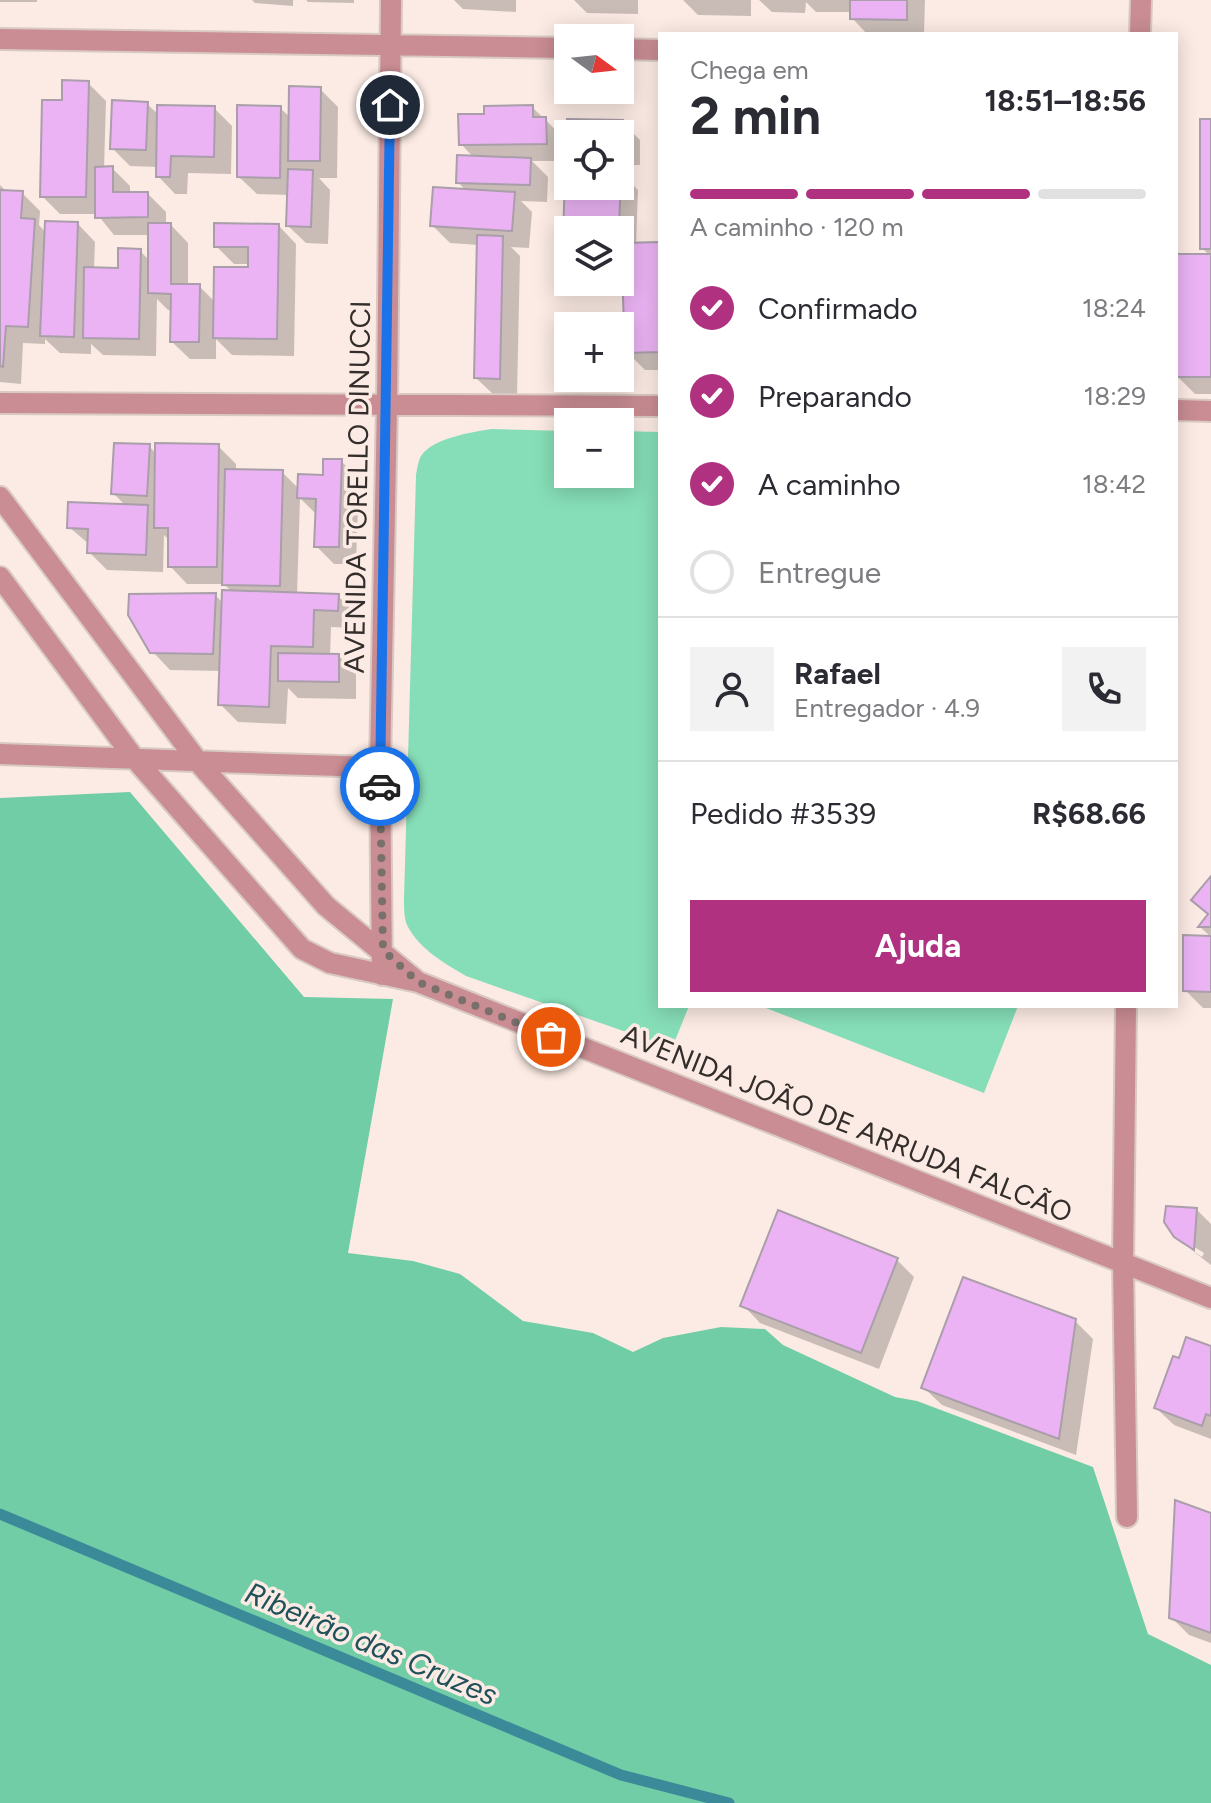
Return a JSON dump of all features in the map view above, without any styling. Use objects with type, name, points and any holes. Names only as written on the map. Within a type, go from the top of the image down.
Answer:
[{"type":"street","name":"AVENIDA TORELLO DINUCCI","points":[[382,975],[380,767],[391,0]]},
{"type":"street","points":[[1140,32],[1141,0]]},
{"type":"street","points":[[0,39],[554,48]]},
{"type":"street","points":[[634,49],[658,50]]},
{"type":"street","points":[[0,403],[658,406]]},
{"type":"street","points":[[1178,410],[1211,411]]},
{"type":"street","points":[[0,497],[199,763],[326,906],[418,982]]},
{"type":"street","points":[[0,577],[134,758],[302,949],[330,963],[418,982]]},
{"type":"street","points":[[0,754],[380,767]]},
{"type":"street","name":"AVENIDA JOÃO DE ARRUDA FALCÃO","points":[[418,982],[1211,1298]]},
{"type":"street","points":[[1126,1008],[1123,1263],[1127,1517]]},
{"type":"green space","points":[[492,429],[554,431],[554,488],[634,488],[634,431],[658,432],[658,1008],[688,1008],[672,1048],[466,976],[425,948],[406,922],[404,899],[416,475],[421,456],[427,450],[454,437]]},
{"type":"green space","points":[[130,792],[304,997],[393,999],[348,1253],[413,1261],[460,1274],[523,1321],[593,1333],[633,1352],[663,1338],[721,1327],[765,1329],[783,1345],[895,1397],[917,1401],[1093,1467],[1148,1634],[1211,1665],[1211,1803],[0,1803],[0,798]]},
{"type":"green space","points":[[766,1008],[1017,1008],[984,1093]]},
{"type":"building","points":[[850,0],[907,0],[907,20],[850,19]]},
{"type":"building","points":[[62,80],[89,81],[86,197],[40,197],[42,100],[62,100]]},
{"type":"building","points":[[289,86],[321,87],[320,161],[288,161]]},
{"type":"building","points":[[112,100],[148,102],[146,150],[110,149]]},
{"type":"building","points":[[157,105],[215,106],[214,157],[171,156],[170,177],[156,177]]},
{"type":"building","points":[[237,105],[281,106],[280,178],[237,177]]},
{"type":"building","points":[[533,105],[533,117],[546,117],[547,144],[459,145],[458,114],[484,114],[484,106]]},
{"type":"building","points":[[1200,119],[1211,119],[1211,249],[1200,249]]},
{"type":"building","points":[[457,155],[531,158],[530,185],[456,183]]},
{"type":"building","points":[[113,166],[113,192],[148,192],[148,217],[95,218],[95,167]]},
{"type":"building","points":[[288,169],[313,170],[311,227],[286,226]]},
{"type":"building","points":[[433,187],[515,192],[512,231],[430,226]]},
{"type":"building","points":[[0,190],[23,191],[21,218],[35,219],[28,327],[6,326],[3,367],[0,366]]},
{"type":"building","points":[[564,200],[620,200],[619,216],[564,216]]},
{"type":"building","points":[[45,221],[78,222],[74,337],[40,336]]},
{"type":"building","points":[[148,223],[171,223],[171,284],[200,284],[199,342],[170,342],[171,294],[148,293]]},
{"type":"building","points":[[214,223],[279,224],[277,339],[213,338],[214,267],[248,267],[248,247],[214,247]]},
{"type":"building","points":[[477,235],[503,236],[500,379],[474,378]]},
{"type":"building","points":[[658,242],[658,352],[634,353],[634,312],[624,312],[623,296],[634,296],[634,243]]},
{"type":"building","points":[[118,248],[141,249],[139,339],[83,338],[84,267],[118,268]]},
{"type":"building","points":[[1178,254],[1211,254],[1211,377],[1178,377]]},
{"type":"building","points":[[114,443],[150,444],[147,496],[111,494]]},
{"type":"building","points":[[155,443],[219,444],[217,567],[168,567],[168,528],[154,528]]},
{"type":"building","points":[[323,459],[342,459],[339,547],[314,547],[316,499],[297,498],[298,474],[323,475]]},
{"type":"building","points":[[225,469],[283,470],[280,586],[222,585]]},
{"type":"building","points":[[68,502],[148,505],[146,555],[87,553],[88,529],[67,528]]},
{"type":"building","points":[[222,590],[339,594],[338,611],[314,610],[313,647],[271,646],[269,707],[218,705]]},
{"type":"building","points":[[216,593],[213,654],[150,653],[128,615],[129,594]]},
{"type":"building","points":[[278,653],[339,654],[339,682],[278,681]]},
{"type":"building","points":[[1211,876],[1211,927],[1198,927],[1208,914],[1191,900]]},
{"type":"building","points":[[1183,935],[1211,936],[1211,992],[1183,991]]},
{"type":"building","points":[[1166,1206],[1197,1208],[1194,1250],[1174,1237],[1164,1222]]},
{"type":"building","points":[[778,1210],[898,1258],[861,1353],[740,1306]]},
{"type":"building","points":[[963,1277],[1076,1319],[1059,1439],[921,1388]]},
{"type":"building","points":[[1186,1337],[1211,1346],[1211,1416],[1206,1414],[1202,1426],[1154,1408],[1173,1356],[1179,1358]]},
{"type":"building","points":[[1175,1500],[1211,1513],[1211,1633],[1169,1618]]},
{"type":"waterway","name":"Ribeirão das Cruzes","points":[[0,1514],[621,1775],[729,1803]]},
{"type":"way so far","points":[[380,786],[383,950],[418,982],[551,1037]]},
{"type":"route","points":[[380,786],[390,105]]}]
